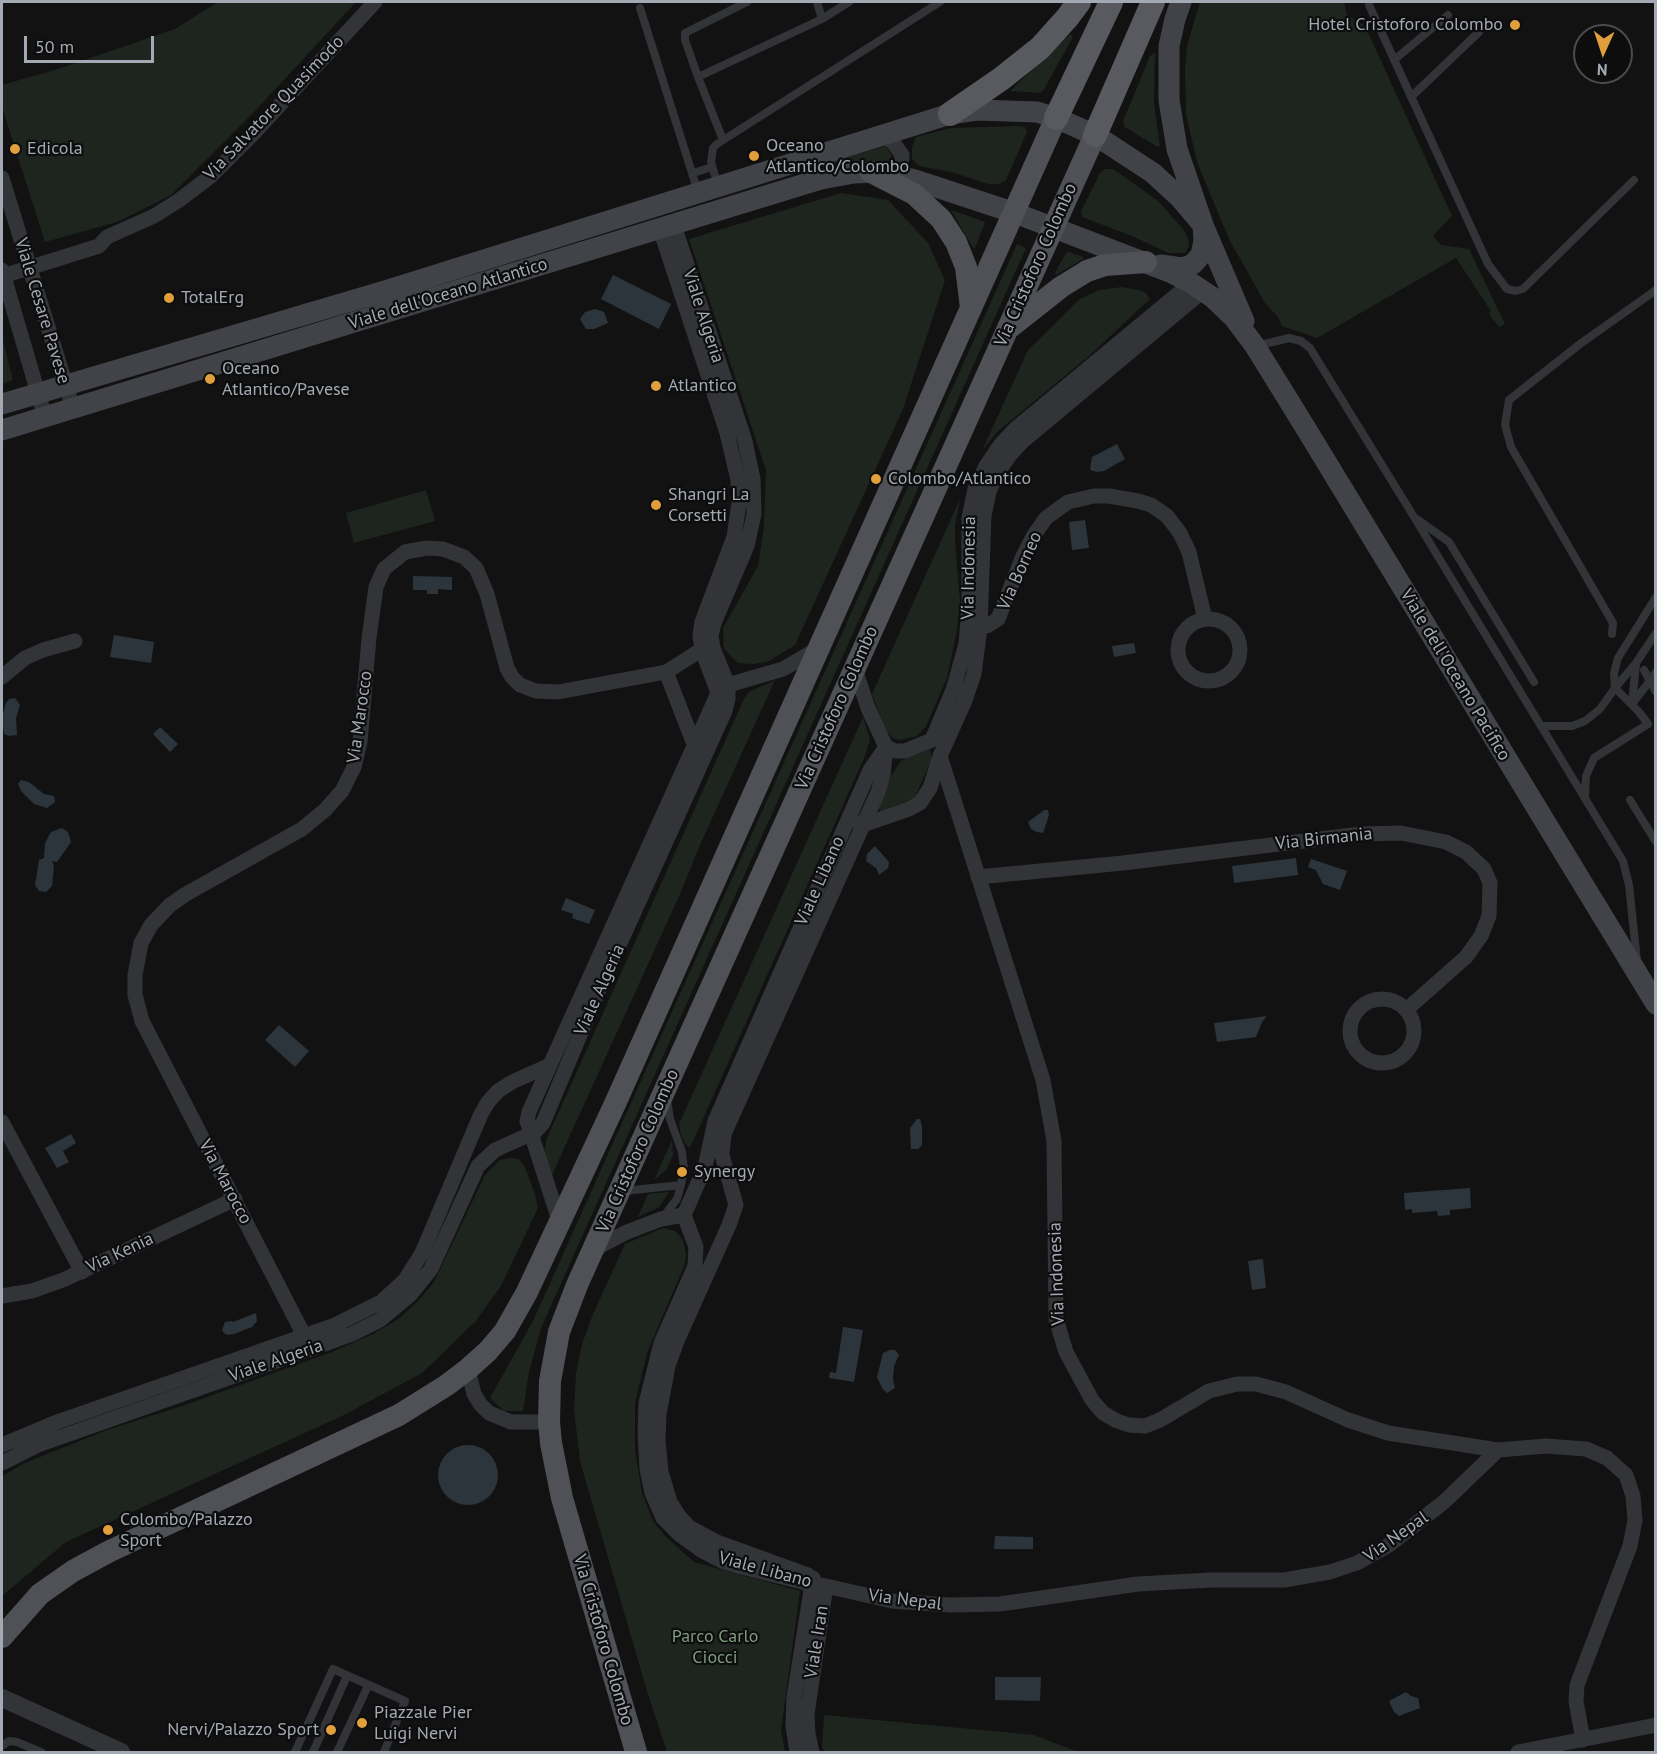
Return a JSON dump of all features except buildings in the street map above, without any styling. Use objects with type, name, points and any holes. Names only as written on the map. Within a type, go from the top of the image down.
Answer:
[{"type":"highway","points":[[950,114],[1001,79],[1040,48],[1079,2]]},
{"type":"highway","points":[[1056,118],[1111,2]]},
{"type":"highway","name":"Via Cristoforo Colombo","points":[[1095,135],[1152,5]]},
{"type":"main road","points":[[1181,2],[1169,46],[1169,107],[1181,163],[1203,225],[1255,346]]},
{"type":"main road","name":"Viale dell'Oceano Atlantico","points":[[2,404],[258,329],[703,184],[878,138],[950,114],[978,110],[1037,112],[1095,135],[1158,177],[1203,225]]},
{"type":"main road","points":[[2,1637],[40,1594],[84,1565],[388,1421],[424,1400],[468,1368],[494,1345],[511,1321],[560,1223],[1056,118]]},
{"type":"main road","name":"Via Cristoforo Colombo","points":[[636,1752],[562,1498],[551,1443],[550,1382],[559,1332],[572,1297],[1095,135]]},
{"type":"main road","name":"Viale dell'Oceano Atlantico","points":[[2,430],[811,182],[845,174],[872,172],[897,176],[1015,213],[1146,262]]},
{"type":"main road","points":[[872,172],[900,185],[921,199],[947,227],[966,267],[971,310]]},
{"type":"main road","points":[[1007,329],[1061,287],[1087,271],[1106,265],[1146,262],[1182,268],[1193,264],[1198,260],[1203,249],[1203,225]]},
{"type":"main road","points":[[1146,262],[1197,287],[1228,311],[1255,346]]},
{"type":"main road","name":"Viale dell'Oceano Pacifico","points":[[1255,346],[1656,1004]]},
{"type":"street","name":"Via Salvatore Quasimodo","points":[[2,273],[29,268],[99,246],[106,237],[154,216],[194,190],[267,121],[375,2]]},
{"type":"street","points":[[878,138],[890,140],[899,150],[902,160],[897,176]]},
{"type":"street","name":"Viale Cesare Pavese","points":[[2,181],[73,408]]},
{"type":"street","name":"Viale Algeria","points":[[2,1463],[27,1449],[308,1343],[381,1302],[429,1256],[483,1160],[503,1146],[531,1135],[543,1123],[580,1018],[700,748],[723,689],[707,646],[700,640],[701,626],[730,551],[736,529],[739,488],[726,406],[667,227]]},
{"type":"street","name":"Viale Cesare Pavese","points":[[2,273],[45,417]]},
{"type":"street","name":"Via Indonesia","points":[[940,756],[964,703],[974,674],[969,518],[972,498],[980,477],[994,452],[1008,436],[1110,361],[1197,287]]},
{"type":"street","name":"Via Borneo","points":[[974,628],[992,625],[998,619],[1027,548],[1046,518],[1068,502],[1102,495],[1151,505],[1167,516],[1180,533],[1189,552],[1205,620]]},
{"type":"street","name":"Via Marocco","points":[[308,1343],[142,1022],[135,988],[141,943],[151,925],[170,905],[192,890],[302,829],[331,805],[346,785],[354,767],[360,742],[378,581],[384,569],[398,556],[419,548],[443,549],[460,554],[476,568],[484,584],[509,674],[515,681],[530,689],[558,692],[666,672]]},
{"type":"street","points":[[1205,620],[1216,620],[1233,630],[1240,649],[1234,668],[1217,680],[1207,681],[1188,673],[1178,656],[1181,636],[1187,628],[1196,622],[1205,620]]},
{"type":"street","name":"Via Indonesia","points":[[974,628],[966,644],[945,711],[932,740],[940,756],[1034,1049],[1048,1102],[1054,1150],[1054,1287],[1058,1331],[1077,1376],[1097,1407],[1117,1421],[1129,1425],[1145,1426],[1160,1420],[1209,1391],[1225,1386],[1250,1384],[1286,1392],[1348,1420],[1388,1433],[1498,1450]]},
{"type":"street","points":[[2,677],[26,658],[75,641]]},
{"type":"street","points":[[700,748],[666,672],[707,646]]},
{"type":"street","points":[[723,689],[774,673],[819,648]]},
{"type":"street","points":[[855,669],[868,708],[886,747],[895,751],[905,751],[932,740]]},
{"type":"street","name":"Viale Libano","points":[[652,1413],[673,1350],[736,1205],[723,1162],[722,1140],[746,1066],[799,948],[848,818],[870,771],[886,747]]},
{"type":"street","name":"Viale Libano","points":[[799,948],[863,825],[881,784],[886,747]]},
{"type":"street","name":"Viale Libano","points":[[848,818],[863,825],[909,810],[920,803],[930,788],[940,756]]},
{"type":"street","name":"Via Birmania","points":[[978,878],[1380,833],[1413,834],[1446,842],[1466,852],[1484,869],[1490,883],[1489,916],[1481,936],[1466,957],[1406,1010]]},
{"type":"street","points":[[1376,999],[1387,1000],[1397,1003],[1406,1010],[1414,1029],[1413,1039],[1401,1056],[1392,1061],[1372,1062],[1355,1050],[1349,1030],[1352,1019],[1366,1003],[1376,999]]},
{"type":"street","name":"Viale Algeria","points":[[429,1256],[481,1114],[493,1096],[512,1082],[550,1065],[580,1018]]},
{"type":"street","points":[[550,1065],[527,1121],[560,1223]]},
{"type":"street","name":"Viale Libano","points":[[746,1066],[718,1112],[703,1173],[684,1215],[696,1247],[696,1260],[693,1273],[666,1329],[655,1361],[652,1413],[646,1456],[655,1503],[669,1525],[701,1550],[722,1561],[817,1583]]},
{"type":"street","points":[[2,1122],[82,1272]]},
{"type":"street","points":[[466,1153],[483,1160]]},
{"type":"street","name":"Via Kenia","points":[[2,1296],[32,1291],[82,1272],[235,1199]]},
{"type":"street","points":[[594,1249],[627,1232],[661,1219],[684,1215]]},
{"type":"street","points":[[696,1247],[720,1244]]},
{"type":"street","name":"Viale Algeria","points":[[2,1445],[57,1422],[308,1343]]},
{"type":"street","points":[[468,1368],[474,1394],[489,1413],[511,1422],[549,1422]]},
{"type":"street","points":[[1498,1450],[1546,1446],[1586,1449],[1607,1458],[1622,1471],[1629,1482],[1635,1511],[1633,1538],[1577,1685],[1576,1701],[1583,1740]]},
{"type":"street","name":"Via Nepal","points":[[817,1583],[858,1594],[903,1602],[980,1605],[1012,1603],[1138,1584],[1211,1580],[1269,1581],[1310,1577],[1351,1566],[1385,1548],[1444,1501],[1498,1450]]},
{"type":"street","name":"Viale Iran","points":[[797,1752],[793,1733],[801,1698],[817,1583]]},
{"type":"street","points":[[2,1698],[121,1752]]},
{"type":"street","name":"Viale Iran","points":[[801,1698],[812,1752]]},
{"type":"street","points":[[1518,1752],[1656,1725]]},
{"type":"lane","points":[[723,140],[698,77],[685,40],[685,33],[747,2]]},
{"type":"lane","points":[[817,2],[822,19]]},
{"type":"lane","points":[[698,77],[822,19],[849,2]]},
{"type":"lane","points":[[703,184],[712,167],[712,148],[940,2]]},
{"type":"lane","points":[[1369,5],[1488,264],[1507,289],[1516,291],[1523,289],[1634,180]]},
{"type":"lane","points":[[640,8],[703,184]]},
{"type":"lane","points":[[1394,60],[1448,15]]},
{"type":"lane","points":[[1411,97],[1479,32]]},
{"type":"lane","points":[[703,184],[712,167]]},
{"type":"lane","points":[[1611,634],[1613,623],[1511,447],[1505,425],[1509,400],[1580,344],[1656,290]]},
{"type":"lane","points":[[1255,346],[1289,338],[1301,340],[1310,348],[1586,798],[1625,867],[1639,977]]},
{"type":"lane","points":[[1414,517],[1449,542],[1534,682]]},
{"type":"lane","points":[[1586,798],[1586,776],[1594,758],[1647,724],[1632,704],[1615,688],[1614,673],[1621,651],[1656,597]]},
{"type":"lane","points":[[1541,726],[1572,726],[1585,721],[1600,709],[1656,633]]},
{"type":"lane","points":[[1632,704],[1636,663]]},
{"type":"lane","points":[[1644,669],[1656,692]]},
{"type":"lane","points":[[1632,704],[1656,672]]},
{"type":"lane","points":[[1630,800],[1656,842]]},
{"type":"lane","points":[[661,1219],[672,1206],[681,1185],[684,1169],[682,1152],[670,1119],[666,1090]]},
{"type":"lane","points":[[620,1191],[681,1185]]},
{"type":"lane","points":[[296,1752],[333,1670],[405,1701],[384,1752]]},
{"type":"lane","points":[[313,1752],[347,1676]]},
{"type":"lane","points":[[337,1752],[368,1686]]},
{"type":"lane","points":[[5,1744],[17,1742],[41,1752]]},
{"type":"green space","points":[[218,2],[356,2],[254,112],[171,195],[117,222],[45,242],[2,107],[2,85],[58,69],[175,29]]},
{"type":"green space","points":[[1200,2],[1344,2],[1347,15],[1365,26],[1452,216],[1433,236],[1441,245],[1469,249],[1505,324],[1499,327],[1491,317],[1489,313],[1491,311],[1456,258],[1317,338],[1282,326],[1278,317],[1265,303],[1229,239],[1197,162],[1186,114],[1185,69],[1187,46]]},
{"type":"green space","points":[[1070,34],[1073,37],[1040,93],[1010,91]]},
{"type":"green space","points":[[1155,53],[1154,103],[1160,147],[1125,127],[1123,121],[1150,56]]},
{"type":"green space","points":[[1025,127],[1027,132],[1006,180],[999,184],[988,184],[955,173],[919,166],[912,159],[912,147],[916,137],[951,128]]},
{"type":"green space","points":[[886,146],[892,156],[892,162],[855,163],[825,168],[818,165]]},
{"type":"green space","points":[[1105,169],[1112,169],[1119,173],[1158,201],[1188,238],[1189,246],[1185,253],[1168,253],[1082,217],[1081,211],[1100,173]]},
{"type":"green space","points":[[841,193],[888,200],[928,243],[945,280],[903,409],[795,645],[769,661],[754,664],[738,663],[724,649],[723,628],[758,566],[764,527],[766,470],[689,239]]},
{"type":"green space","points":[[951,210],[985,222],[975,248],[973,248]]},
{"type":"green space","points":[[1017,244],[1026,248],[541,1328],[529,1372],[523,1411],[504,1411],[490,1398],[533,1321]]},
{"type":"green space","points":[[1069,252],[1083,259],[1056,275],[1066,253]]},
{"type":"green space","points":[[1122,287],[1142,291],[1150,299],[1090,355],[997,432],[982,451],[1028,350],[1080,299],[1099,290]]},
{"type":"green space","points":[[2,337],[13,380],[2,384]]},
{"type":"green space","points":[[426,490],[435,521],[354,543],[346,513]]},
{"type":"green space","points":[[960,499],[955,541],[960,601],[957,630],[947,678],[926,726],[917,736],[899,740],[893,738],[885,729],[872,694]]},
{"type":"green space","points":[[775,680],[551,1177],[544,1152],[547,1138],[743,701],[749,692]]},
{"type":"green space","points":[[863,717],[870,739],[865,756],[690,1148],[685,1144],[679,1124]]},
{"type":"green space","points":[[928,750],[931,751],[932,759],[914,799],[881,811],[878,809],[890,778],[901,761]]},
{"type":"green space","points":[[672,1140],[673,1155],[666,1170],[654,1180]]},
{"type":"green space","points":[[518,1159],[524,1165],[538,1208],[501,1286],[475,1322],[422,1373],[344,1415],[66,1542],[2,1596],[2,1476],[25,1463],[107,1430],[185,1405],[332,1352],[373,1334],[400,1318],[434,1282],[485,1175],[500,1160]]},
{"type":"green space","points":[[669,1192],[659,1207],[638,1217],[648,1194]]},
{"type":"green space","name":"Parco Carlo Ciocci","points":[[663,1228],[675,1231],[683,1240],[686,1256],[684,1266],[647,1353],[635,1403],[635,1451],[642,1493],[653,1521],[665,1536],[694,1562],[800,1591],[781,1730],[785,1752],[667,1752],[580,1461],[574,1409],[576,1374],[582,1344],[625,1244]]},
{"type":"green space","points":[[824,1715],[1034,1735],[1078,1752],[826,1752],[822,1748]]},
{"type":"shaded area","points":[[613,275],[671,304],[659,329],[601,299]]},
{"type":"shaded area","points":[[595,309],[604,312],[608,323],[594,329],[586,329],[580,319],[585,312]]},
{"type":"shaded area","points":[[1117,444],[1125,459],[1104,471],[1090,470],[1092,457]]},
{"type":"shaded area","points":[[1085,520],[1089,548],[1072,550],[1069,522]]},
{"type":"shaded area","points":[[413,576],[452,577],[452,590],[438,589],[438,594],[427,594],[427,590],[413,590]]},
{"type":"shaded area","points":[[114,635],[154,642],[151,663],[110,657]]},
{"type":"shaded area","points":[[1134,643],[1136,653],[1114,657],[1112,646]]},
{"type":"shaded area","points":[[15,698],[20,705],[16,718],[17,735],[9,736],[4,734],[2,717],[6,703],[9,699]]},
{"type":"shaded area","points":[[160,727],[178,744],[170,752],[153,734]]},
{"type":"shaded area","points":[[21,780],[29,782],[44,794],[54,796],[55,802],[47,808],[34,804],[21,791],[18,784]]},
{"type":"shaded area","points":[[1044,810],[1048,810],[1049,815],[1043,833],[1037,832],[1031,829],[1028,822]]},
{"type":"shaded area","points":[[62,828],[68,832],[71,842],[57,862],[52,861],[54,866],[52,886],[46,892],[39,891],[35,885],[39,860],[44,858],[45,843],[51,832]]},
{"type":"shaded area","points":[[875,846],[889,862],[888,868],[879,875],[876,868],[866,861],[867,854]]},
{"type":"shaded area","points":[[1296,858],[1298,875],[1234,883],[1232,866]]},
{"type":"shaded area","points":[[1311,859],[1347,871],[1340,890],[1323,884],[1316,870],[1308,867]]},
{"type":"shaded area","points":[[566,898],[595,910],[589,924],[572,918],[573,914],[561,910]]},
{"type":"shaded area","points":[[1267,1016],[1256,1037],[1217,1042],[1214,1023]]},
{"type":"shaded area","points":[[279,1025],[309,1051],[295,1067],[265,1040]]},
{"type":"shaded area","points":[[917,1119],[920,1119],[922,1126],[922,1145],[918,1149],[911,1149],[910,1128]]},
{"type":"shaded area","points":[[71,1134],[76,1143],[63,1151],[69,1162],[57,1168],[45,1148]]},
{"type":"shaded area","points":[[1470,1188],[1471,1208],[1450,1210],[1450,1215],[1438,1216],[1437,1211],[1412,1213],[1412,1209],[1405,1210],[1404,1193]]},
{"type":"shaded area","points":[[1263,1259],[1266,1288],[1252,1290],[1248,1261]]},
{"type":"shaded area","points":[[256,1313],[257,1321],[252,1327],[227,1335],[222,1330],[225,1322],[233,1322]]},
{"type":"shaded area","points":[[843,1327],[863,1330],[854,1382],[829,1378],[830,1372],[836,1373]]},
{"type":"shaded area","points":[[895,1350],[899,1355],[894,1366],[895,1388],[887,1393],[877,1377],[883,1353]]},
{"type":"shaded area","points":[[462,1445],[474,1445],[485,1450],[493,1458],[498,1475],[496,1487],[485,1500],[474,1505],[462,1505],[451,1500],[443,1492],[438,1481],[438,1469],[443,1458],[451,1450]]},
{"type":"shaded area","points":[[995,1536],[1033,1537],[1033,1549],[994,1549]]},
{"type":"shaded area","points":[[995,1677],[1041,1677],[1040,1701],[995,1700]]},
{"type":"shaded area","points":[[1406,1692],[1418,1698],[1420,1708],[1399,1716],[1394,1712],[1389,1701]]},
{"type":"place","name":"Hotel Cristoforo Colombo","points":[[1515,25]]},
{"type":"place","name":"Edicola","points":[[15,149]]},
{"type":"place","name":"Oceano Atlantico/Colombo","points":[[754,156]]},
{"type":"place","name":"TotalErg","points":[[169,298]]},
{"type":"place","name":"Oceano Atlantico/Pavese","points":[[210,379]]},
{"type":"place","name":"Atlantico","points":[[656,386]]},
{"type":"place","name":"Colombo/Atlantico","points":[[876,479]]},
{"type":"place","name":"Shangri La Corsetti","points":[[656,505]]},
{"type":"place","name":"Synergy","points":[[682,1172]]},
{"type":"place","name":"Colombo/Palazzo Sport","points":[[108,1530]]},
{"type":"place","name":"Piazzale Pier Luigi Nervi","points":[[362,1723]]},
{"type":"place","name":"Nervi/Palazzo Sport","points":[[331,1730]]}]
